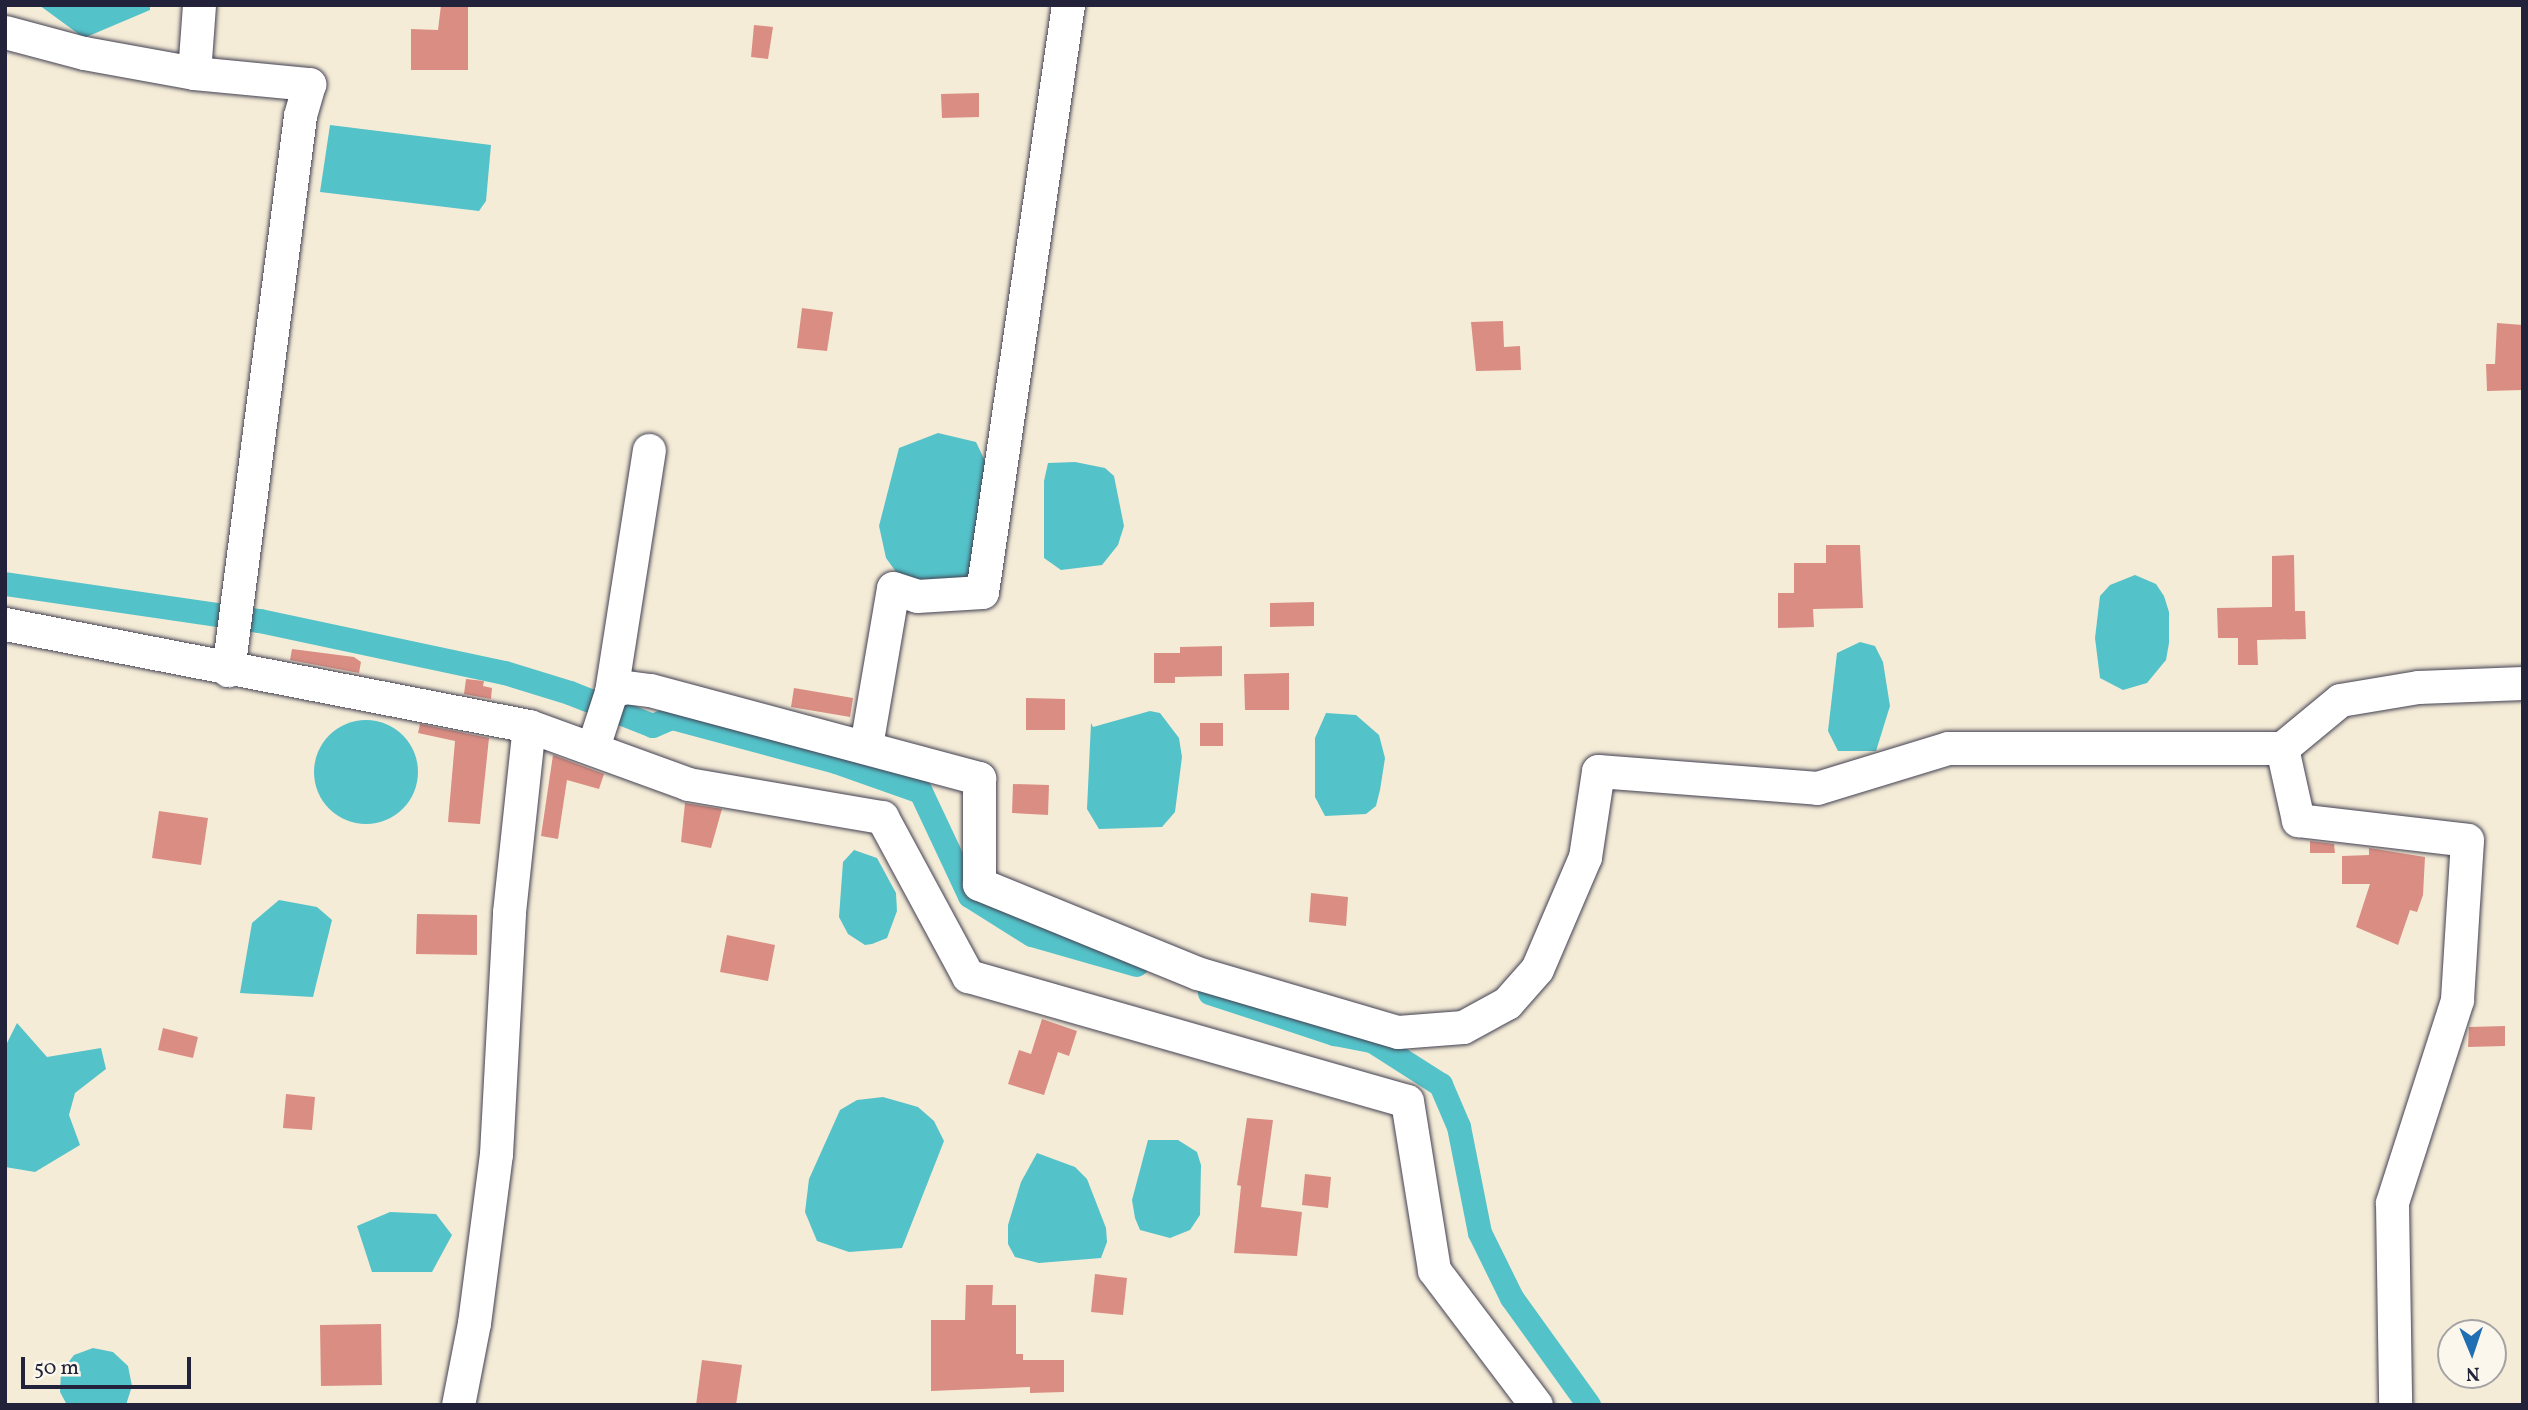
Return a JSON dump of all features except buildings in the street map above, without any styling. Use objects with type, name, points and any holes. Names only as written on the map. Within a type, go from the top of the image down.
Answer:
[{"type":"street","points":[[194,72],[200,5]]},
{"type":"street","points":[[866,746],[893,588],[916,596],[982,592],[1068,5]]},
{"type":"street","points":[[5,32],[84,53],[194,72],[309,84],[298,130],[228,670]]},
{"type":"street","points":[[595,744],[611,691],[649,450]]},
{"type":"street","points":[[5,624],[228,670],[529,726],[595,744],[688,784],[882,817],[968,976],[1407,1101],[1434,1270],[1536,1405]]},
{"type":"street","points":[[611,691],[625,687],[650,690],[979,778],[979,884],[1197,973],[1398,1032],[1463,1027],[1507,1003],[1537,969],[1585,857],[1598,771],[1817,788],[1948,748],[2282,748],[2340,700],[2417,687],[2523,683]]},
{"type":"street","points":[[457,1405],[474,1323],[496,1154],[509,912],[529,726]]},
{"type":"street","points":[[2282,748],[2298,820],[2467,840],[2457,1000],[2392,1203],[2395,1405]]},
{"type":"water","points":[[39,5],[150,5],[150,10],[84,38]]},
{"type":"water","points":[[330,125],[491,145],[486,201],[479,211],[320,192]]},
{"type":"water","points":[[938,433],[976,442],[987,465],[971,575],[940,587],[899,576],[886,558],[879,526],[899,448]]},
{"type":"water","points":[[1075,462],[1105,468],[1114,476],[1124,526],[1118,545],[1102,565],[1061,570],[1044,558],[1044,481],[1048,463]]},
{"type":"water","points":[[2135,575],[2156,584],[2164,596],[2169,612],[2169,643],[2166,660],[2147,683],[2123,690],[2100,678],[2095,638],[2100,596],[2110,585]]},
{"type":"water","points":[[1860,642],[1875,646],[1883,662],[1890,706],[1876,751],[1838,751],[1828,731],[1837,653]]},
{"type":"water","points":[[1150,711],[1160,713],[1179,738],[1182,757],[1175,812],[1162,827],[1099,829],[1087,809],[1091,723],[1093,727]]},
{"type":"water","points":[[1326,713],[1356,715],[1379,735],[1385,758],[1380,790],[1376,806],[1366,814],[1325,816],[1315,797],[1315,738]]},
{"type":"water","points":[[366,720],[386,724],[403,735],[414,752],[418,772],[414,792],[403,809],[386,820],[366,824],[346,820],[329,809],[318,792],[314,772],[318,752],[329,735],[346,724]]},
{"type":"water","points":[[854,850],[877,858],[896,893],[897,911],[887,938],[872,944],[865,945],[848,934],[839,917],[843,862]]},
{"type":"water","points":[[279,900],[317,907],[332,920],[313,997],[240,993],[252,923]]},
{"type":"water","points":[[17,1023],[47,1057],[101,1048],[106,1069],[75,1093],[69,1115],[80,1145],[35,1172],[5,1167],[5,1047]]},
{"type":"water","points":[[883,1097],[918,1107],[934,1121],[944,1141],[902,1248],[849,1252],[817,1241],[805,1212],[809,1179],[840,1110],[857,1100]]},
{"type":"water","points":[[1148,1140],[1178,1140],[1197,1152],[1201,1165],[1200,1215],[1190,1230],[1170,1238],[1140,1230],[1135,1218],[1132,1200]]},
{"type":"water","points":[[1037,1153],[1075,1167],[1087,1179],[1106,1228],[1107,1242],[1101,1258],[1039,1263],[1015,1257],[1008,1244],[1008,1225],[1021,1182]]},
{"type":"water","points":[[390,1212],[436,1214],[452,1235],[432,1272],[372,1272],[357,1226]]},
{"type":"water","points":[[93,1348],[113,1352],[128,1366],[132,1386],[126,1405],[67,1405],[60,1392],[61,1372],[74,1355]]},
{"type":"waterway","points":[[5,584],[260,621],[505,673],[570,693],[653,726],[672,718],[836,762],[921,792],[970,896],[1032,935],[1137,965]]},
{"type":"waterway","points":[[1210,993],[1335,1034],[1372,1041],[1441,1085],[1459,1127],[1480,1233],[1512,1298],[1589,1405]]}]
